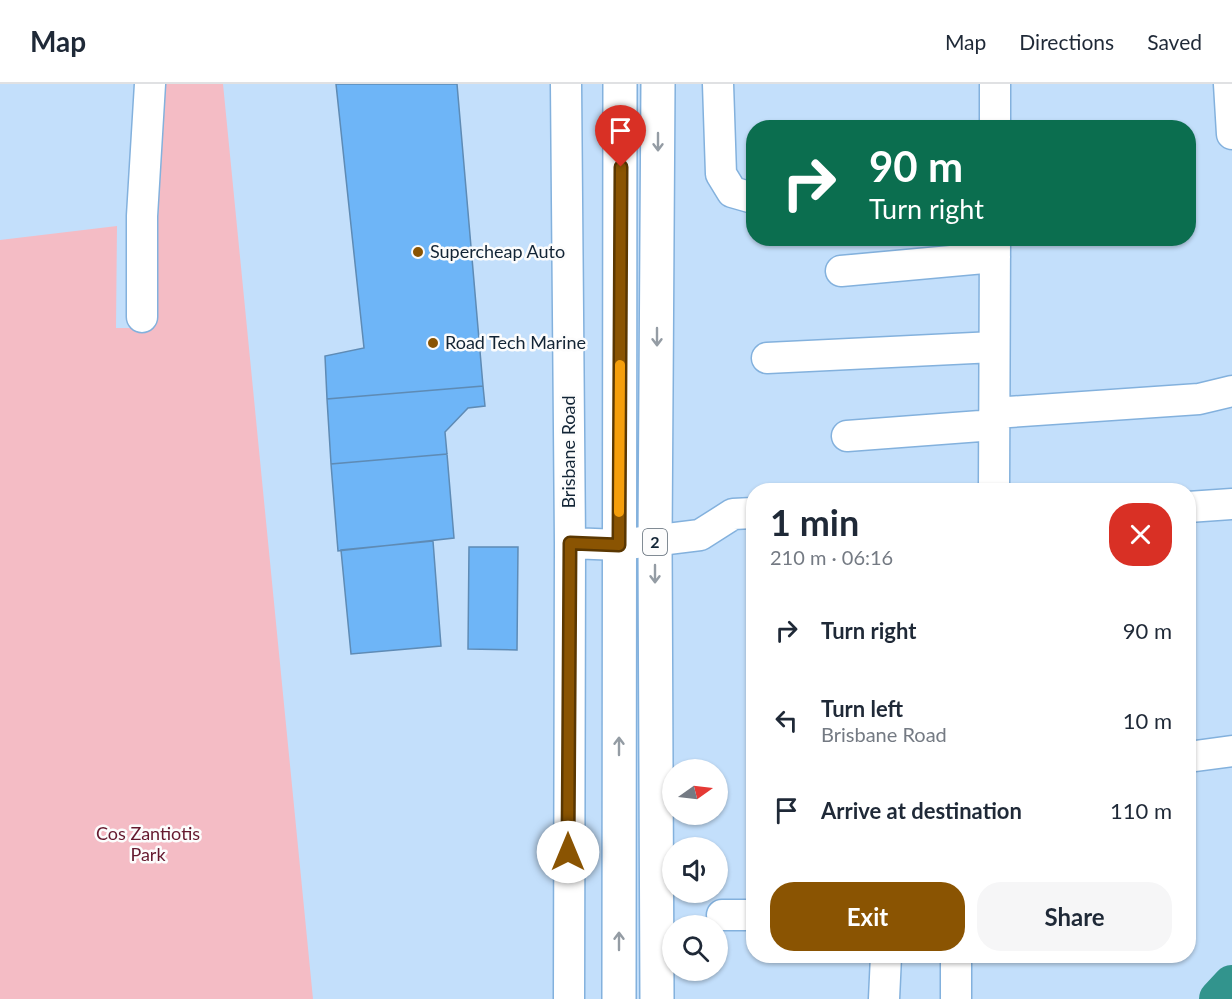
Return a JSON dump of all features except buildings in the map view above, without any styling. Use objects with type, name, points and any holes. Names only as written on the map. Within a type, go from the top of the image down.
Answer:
[{"type":"highway","name":"2","points":[[619,999],[620,84]]},
{"type":"highway","name":"2","points":[[657,999],[658,84]]},
{"type":"lane","points":[[142,317],[142,216],[150,84]]},
{"type":"lane","name":"Brisbane Road","points":[[566,84],[570,543],[569,999]]},
{"type":"lane","points":[[718,84],[721,174],[732,192],[746,196]]},
{"type":"lane","points":[[995,84],[995,120]]},
{"type":"lane","points":[[1229,84],[1232,134]]},
{"type":"lane","points":[[841,271],[995,248],[994,483]]},
{"type":"lane","points":[[767,358],[994,346]]},
{"type":"lane","points":[[847,436],[1199,399],[1232,391]]},
{"type":"lane","points":[[1196,506],[1232,504]]},
{"type":"lane","points":[[570,543],[619,545],[700,535],[733,514],[746,513]]},
{"type":"lane","points":[[1196,756],[1232,751]]},
{"type":"lane","points":[[728,915],[746,915]]},
{"type":"lane","points":[[884,999],[886,963]]},
{"type":"lane","points":[[956,963],[956,999]]},
{"type":"green space","name":"Cos Zantiotis Park","points":[[163,84],[223,84],[313,999],[0,999],[0,240],[117,226],[116,328],[154,328]]},
{"type":"waterway","points":[[1219,999],[1232,985]]},
{"type":"slow traffic","points":[[619,512],[620,365]]},
{"type":"place","name":"Supercheap Auto","points":[[418,252]]},
{"type":"place","name":"Road Tech Marine","points":[[433,343]]},
{"type":"route","points":[[568,852],[570,543],[619,545],[621,167]]}]
